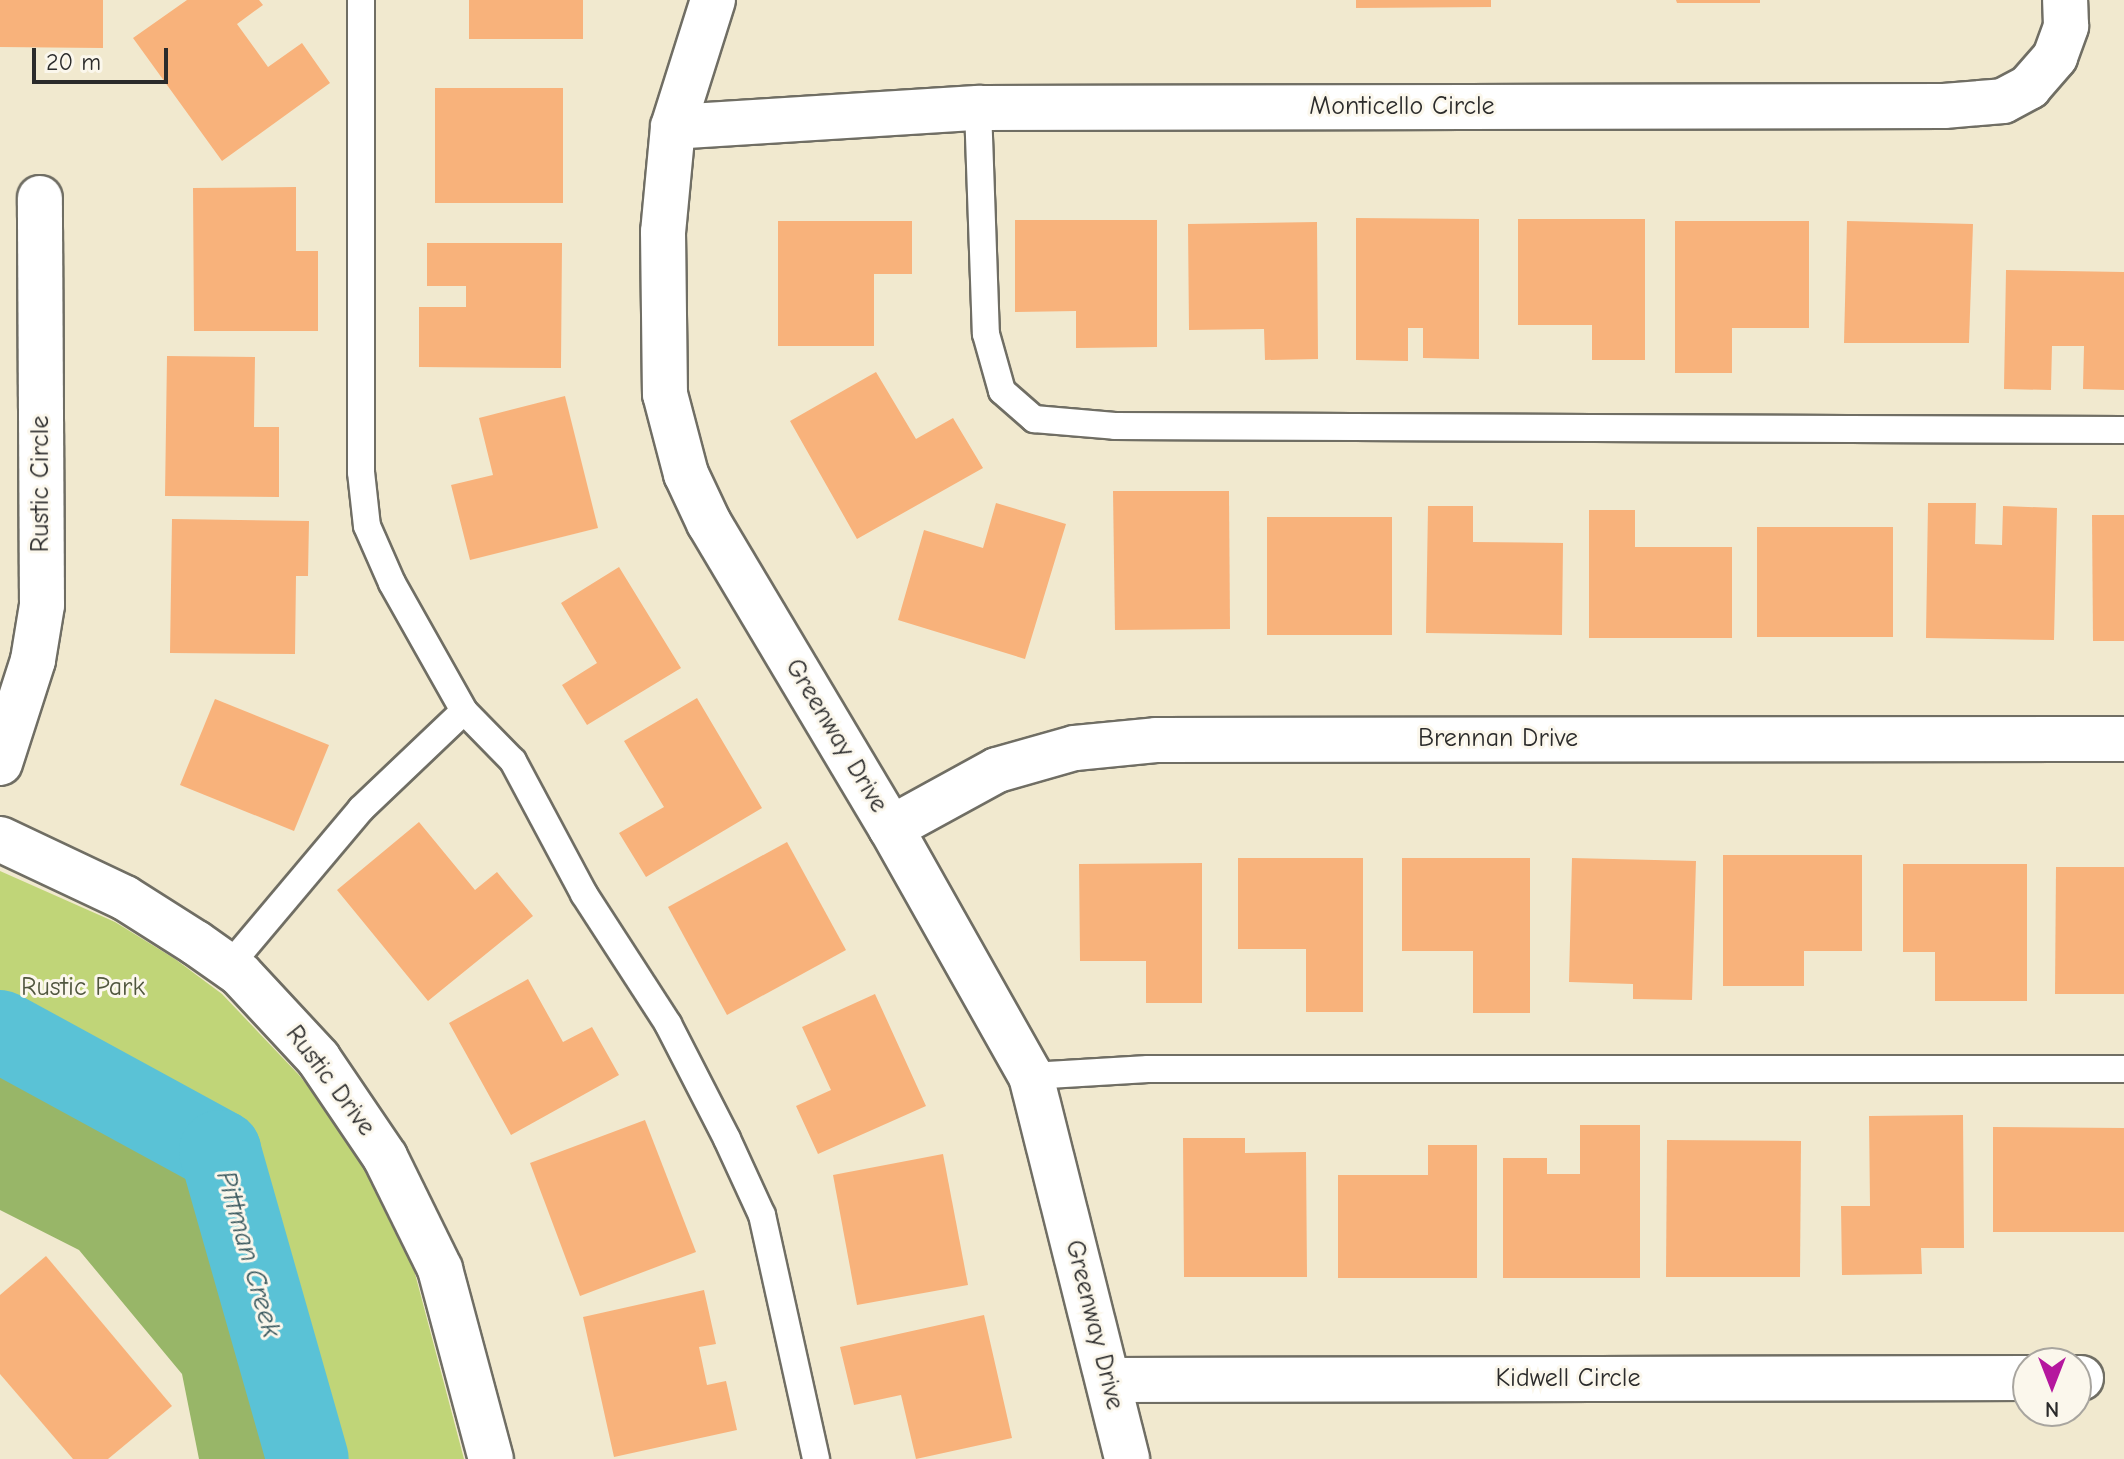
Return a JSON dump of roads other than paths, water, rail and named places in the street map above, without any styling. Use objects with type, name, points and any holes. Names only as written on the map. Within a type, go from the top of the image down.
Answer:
[{"type":"street","name":"Greenway Drive","points":[[713,0],[673,127],[663,232],[665,394],[686,474],[709,523],[891,828],[1031,1076],[1127,1459]]},
{"type":"street","name":"Monticello Circle","points":[[673,127],[978,108],[1928,106],[2003,101],[2029,87],[2055,57],[2066,26],[2065,0]]},
{"type":"street","name":"Rustic Circle","points":[[0,763],[33,660],[42,605],[40,198]]},
{"type":"street","name":"Brennan Drive","points":[[891,828],[997,770],[1075,748],[1156,740],[2124,739]]},
{"type":"street","name":"Rustic Drive","points":[[0,839],[125,898],[229,966],[318,1058],[353,1105],[413,1207],[440,1269],[491,1459]]},
{"type":"street","name":"Kidwell Circle","points":[[1108,1380],[2012,1378]]},
{"type":"lane","points":[[361,0],[360,380],[367,526],[392,583],[464,711],[513,761],[584,894],[668,1024],[727,1139],[762,1215],[816,1459]]},
{"type":"lane","points":[[978,108],[986,334],[1002,391],[1034,419],[1115,426],[2124,430]]},
{"type":"lane","points":[[229,966],[361,809],[464,711]]},
{"type":"lane","points":[[1031,1076],[1148,1069],[2124,1069]]},
{"type":"waterway","name":"Pittman Creek","points":[[0,1031],[220,1151],[308,1459]]},
{"type":"park label","name":"Rustic Park","points":[[83,988]]}]
